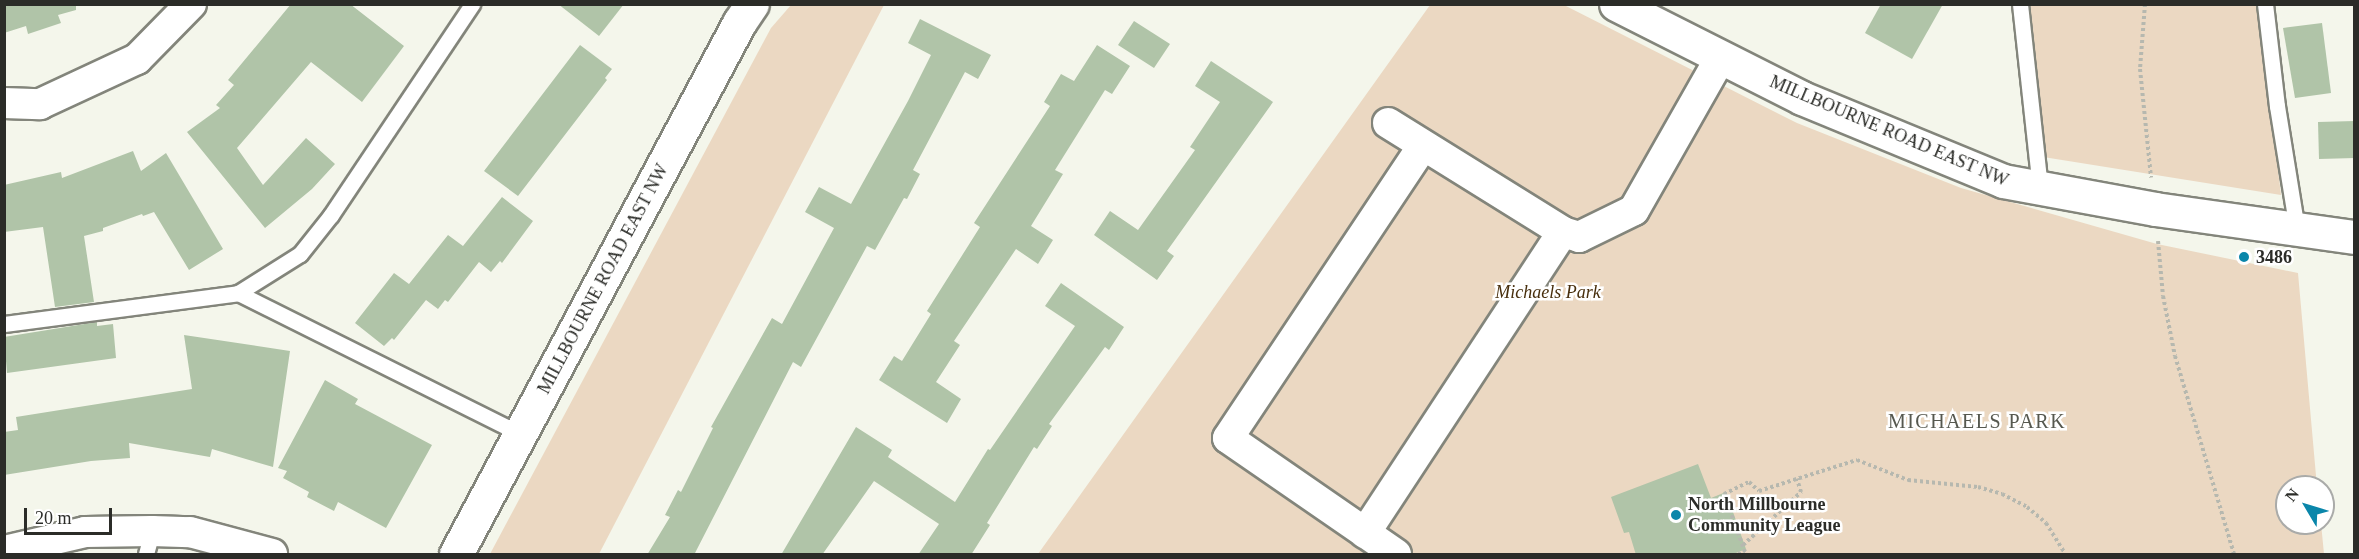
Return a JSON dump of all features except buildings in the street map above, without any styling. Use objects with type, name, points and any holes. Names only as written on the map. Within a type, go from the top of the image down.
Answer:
[{"type":"street","points":[[4,103],[40,104],[137,59],[191,4]]},
{"type":"street","name":"MILLBOURNE ROAD EAST NW","points":[[456,555],[739,22],[752,4]]},
{"type":"street","name":"MILLBOURNE ROAD EAST NW","points":[[1616,4],[1802,98],[2003,181],[2155,209],[2297,231],[2355,237]]},
{"type":"street","points":[[1388,123],[1563,232],[1579,237],[1635,210],[1721,57]]},
{"type":"street","points":[[1396,555],[1228,438],[1424,146]]},
{"type":"street","points":[[1365,533],[1563,232]]},
{"type":"street","points":[[4,551],[85,532],[149,543],[190,532],[272,555]]},
{"type":"lane","points":[[4,324],[238,293],[300,254],[331,215],[472,4]]},
{"type":"lane","points":[[2020,4],[2040,189]]},
{"type":"lane","points":[[2265,4],[2277,106],[2297,231]]},
{"type":"lane","points":[[238,293],[521,434]]},
{"type":"path","points":[[2145,4],[2140,69],[2163,296],[2175,356],[2234,555]]},
{"type":"path","points":[[1738,555],[1747,553],[1724,494],[1749,482],[1759,491],[1857,459],[1908,480],[1978,487],[2002,494],[2027,507],[2046,523],[2065,555]]},
{"type":"path","points":[[1743,545],[1801,492],[1797,479]]},
{"type":"green space","points":[[791,5],[884,5],[599,554],[490,554],[771,28]]},
{"type":"green space","name":"Michaels Park","points":[[1430,5],[1564,5],[1797,123],[1961,188],[2157,244],[2298,273],[2316,475],[2275,475],[2275,535],[2322,535],[2324,554],[1038,554]]},
{"type":"green space","points":[[2020,5],[2258,5],[2281,195],[2037,156]]},
{"type":"place","name":"3486","points":[[2244,257]]},
{"type":"place","name":"North Millbourne Community League","points":[[1676,515]]},
{"type":"district","name":"MICHAELS PARK","points":[[1977,421]]}]
